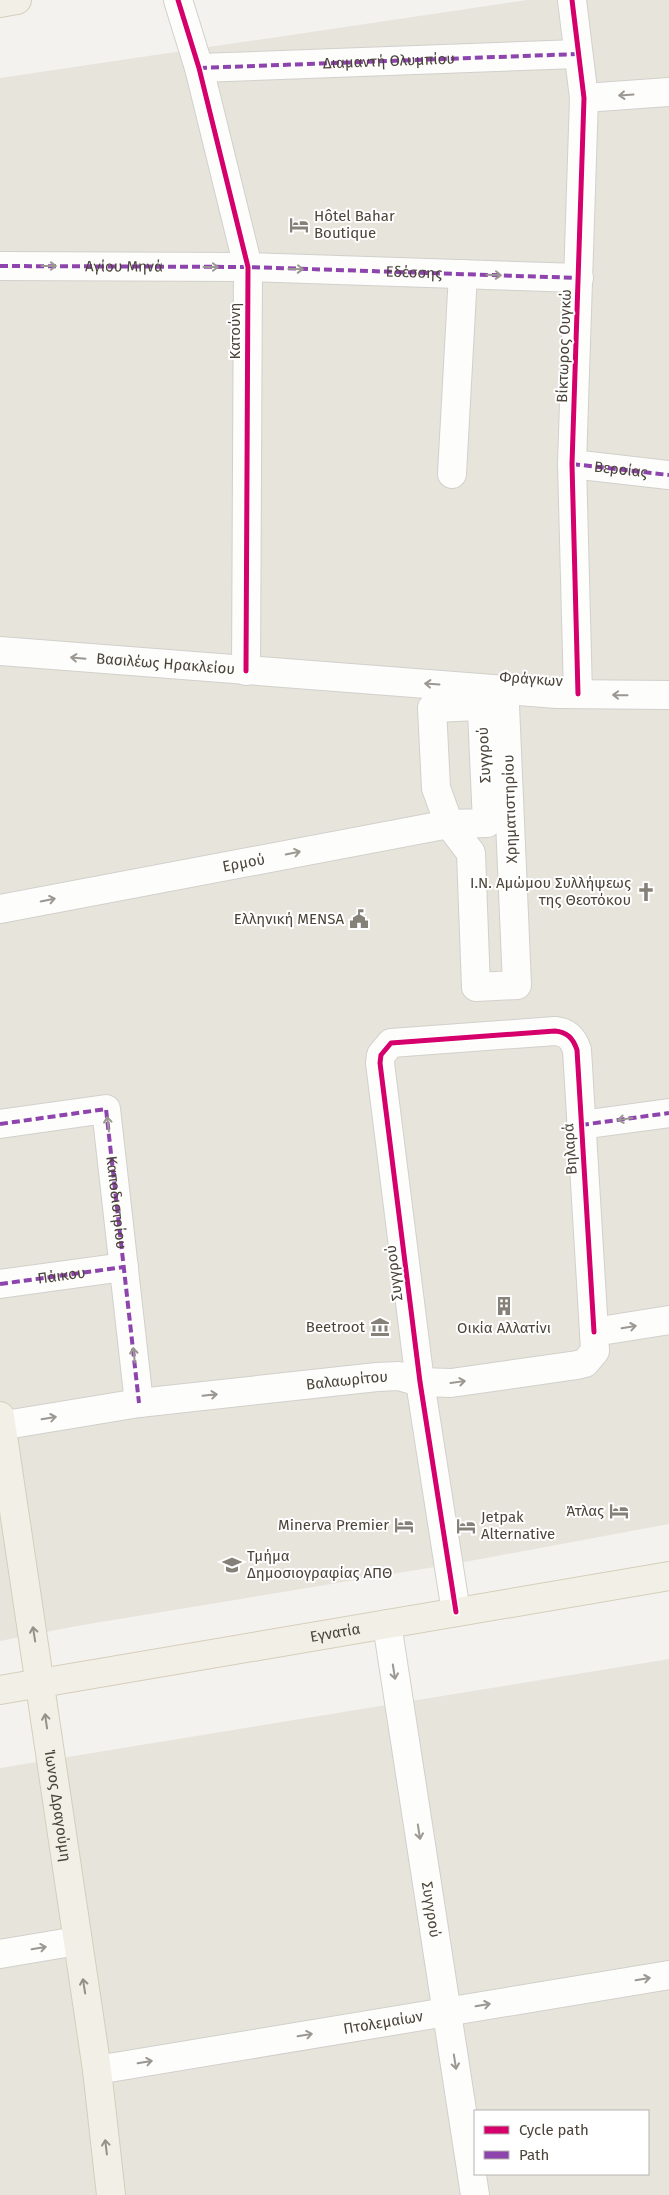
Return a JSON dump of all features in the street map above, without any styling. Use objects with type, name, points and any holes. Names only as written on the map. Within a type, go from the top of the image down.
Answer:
[{"type":"main road","points":[[0,2],[17,0]]},
{"type":"main road","name":"Ίωνος Δραγούμη","points":[[0,1423],[41,1682],[97,2070],[111,2195]]},
{"type":"main road","name":"Εγνατία","points":[[0,1690],[669,1576]]},
{"type":"street","name":"Κατούνη","points":[[178,0],[199,68],[248,267],[246,672]]},
{"type":"street","name":"Βίκτωρος Ουγκώ","points":[[572,0],[584,98],[572,464],[578,694]]},
{"type":"street","name":"Διαμαντή Ολυμπίου","points":[[199,68],[578,54]]},
{"type":"street","points":[[584,98],[669,92]]},
{"type":"street","name":"Αγίου Μηνά","points":[[0,266],[248,267]]},
{"type":"street","name":"Εδέσσης","points":[[248,267],[579,278]]},
{"type":"street","points":[[452,474],[463,274]]},
{"type":"street","name":"Βεροίας","points":[[572,464],[669,475]]},
{"type":"street","name":"Βασιλέως Ηρακλείου","points":[[0,651],[246,672],[481,697]]},
{"type":"street","name":"Φράγκων","points":[[481,697],[578,694],[669,695]]},
{"type":"street","name":"Συγγρού","points":[[481,697],[487,823]]},
{"type":"street","name":"Χρηματιστηρίου","points":[[481,697],[506,705],[517,986],[476,987],[471,853],[448,824],[436,788],[432,708],[481,697]]},
{"type":"street","name":"Ερμού","points":[[0,909],[448,824],[487,823]]},
{"type":"street","name":"Βηλαρά","points":[[501,1034],[554,1031],[569,1035],[577,1050],[594,1332]]},
{"type":"street","name":"Συγγρού","points":[[456,1612],[420,1382],[381,1055],[391,1043],[399,1040],[501,1034]]},
{"type":"street","name":"Καποδιστρίου","points":[[0,1124],[106,1109],[139,1403]]},
{"type":"street","points":[[581,1124],[669,1113]]},
{"type":"street","name":"Πάικου","points":[[0,1284],[124,1267]]},
{"type":"street","points":[[594,1332],[669,1320]]},
{"type":"street","name":"Βαλαωρίτου","points":[[0,1423],[139,1403],[377,1377],[399,1376],[420,1382],[451,1383],[578,1365],[585,1363],[595,1351],[594,1332]]},
{"type":"street","name":"Συγγρού","points":[[387,1624],[475,2195]]},
{"type":"street","points":[[0,1954],[77,1941]]},
{"type":"street","name":"Πτολεμαίων","points":[[97,2070],[669,1975]]},
{"type":"shaded area","points":[[527,0],[669,0],[669,1524],[459,1563],[77,1626],[0,1641],[0,78]]},
{"type":"shaded area","points":[[669,1659],[669,2195],[0,2195],[0,1768]]},
{"type":"marked path","points":[[199,68],[578,54]]},
{"type":"marked path","points":[[0,266],[248,267],[579,278]]},
{"type":"marked path","points":[[572,464],[669,475]]},
{"type":"marked path","points":[[0,1124],[106,1109],[139,1403]]},
{"type":"marked path","points":[[581,1125],[669,1113]]},
{"type":"marked path","points":[[0,1284],[124,1267]]},
{"type":"cycle path","points":[[178,0],[199,68],[248,267],[246,671]]},
{"type":"cycle path","points":[[572,0],[584,98],[572,464],[578,694]]},
{"type":"cycle path","points":[[456,1612],[420,1382],[380,1063],[381,1055],[391,1043],[555,1031],[566,1034],[574,1042],[577,1050],[594,1332]]},
{"type":"place","name":"Hôtel Bahar Boutique","points":[[299,225]]},
{"type":"place","name":"I.N. Αμώμου Συλλήψεως της Θεοτόκου","points":[[646,892]]},
{"type":"place","name":"Ελληνική MENSA","points":[[359,919]]},
{"type":"place","name":"Οικία Αλλατίνι","points":[[504,1306]]},
{"type":"place","name":"Beetroot","points":[[380,1327]]},
{"type":"place","name":"Άτλας","points":[[619,1511]]},
{"type":"place","name":"Minerva Premier","points":[[404,1525]]},
{"type":"place","name":"Jetpak Alternative","points":[[466,1526]]},
{"type":"place","name":"Τμήμα Δημοσιογραφίας ΑΠΘ","points":[[232,1565]]}]
